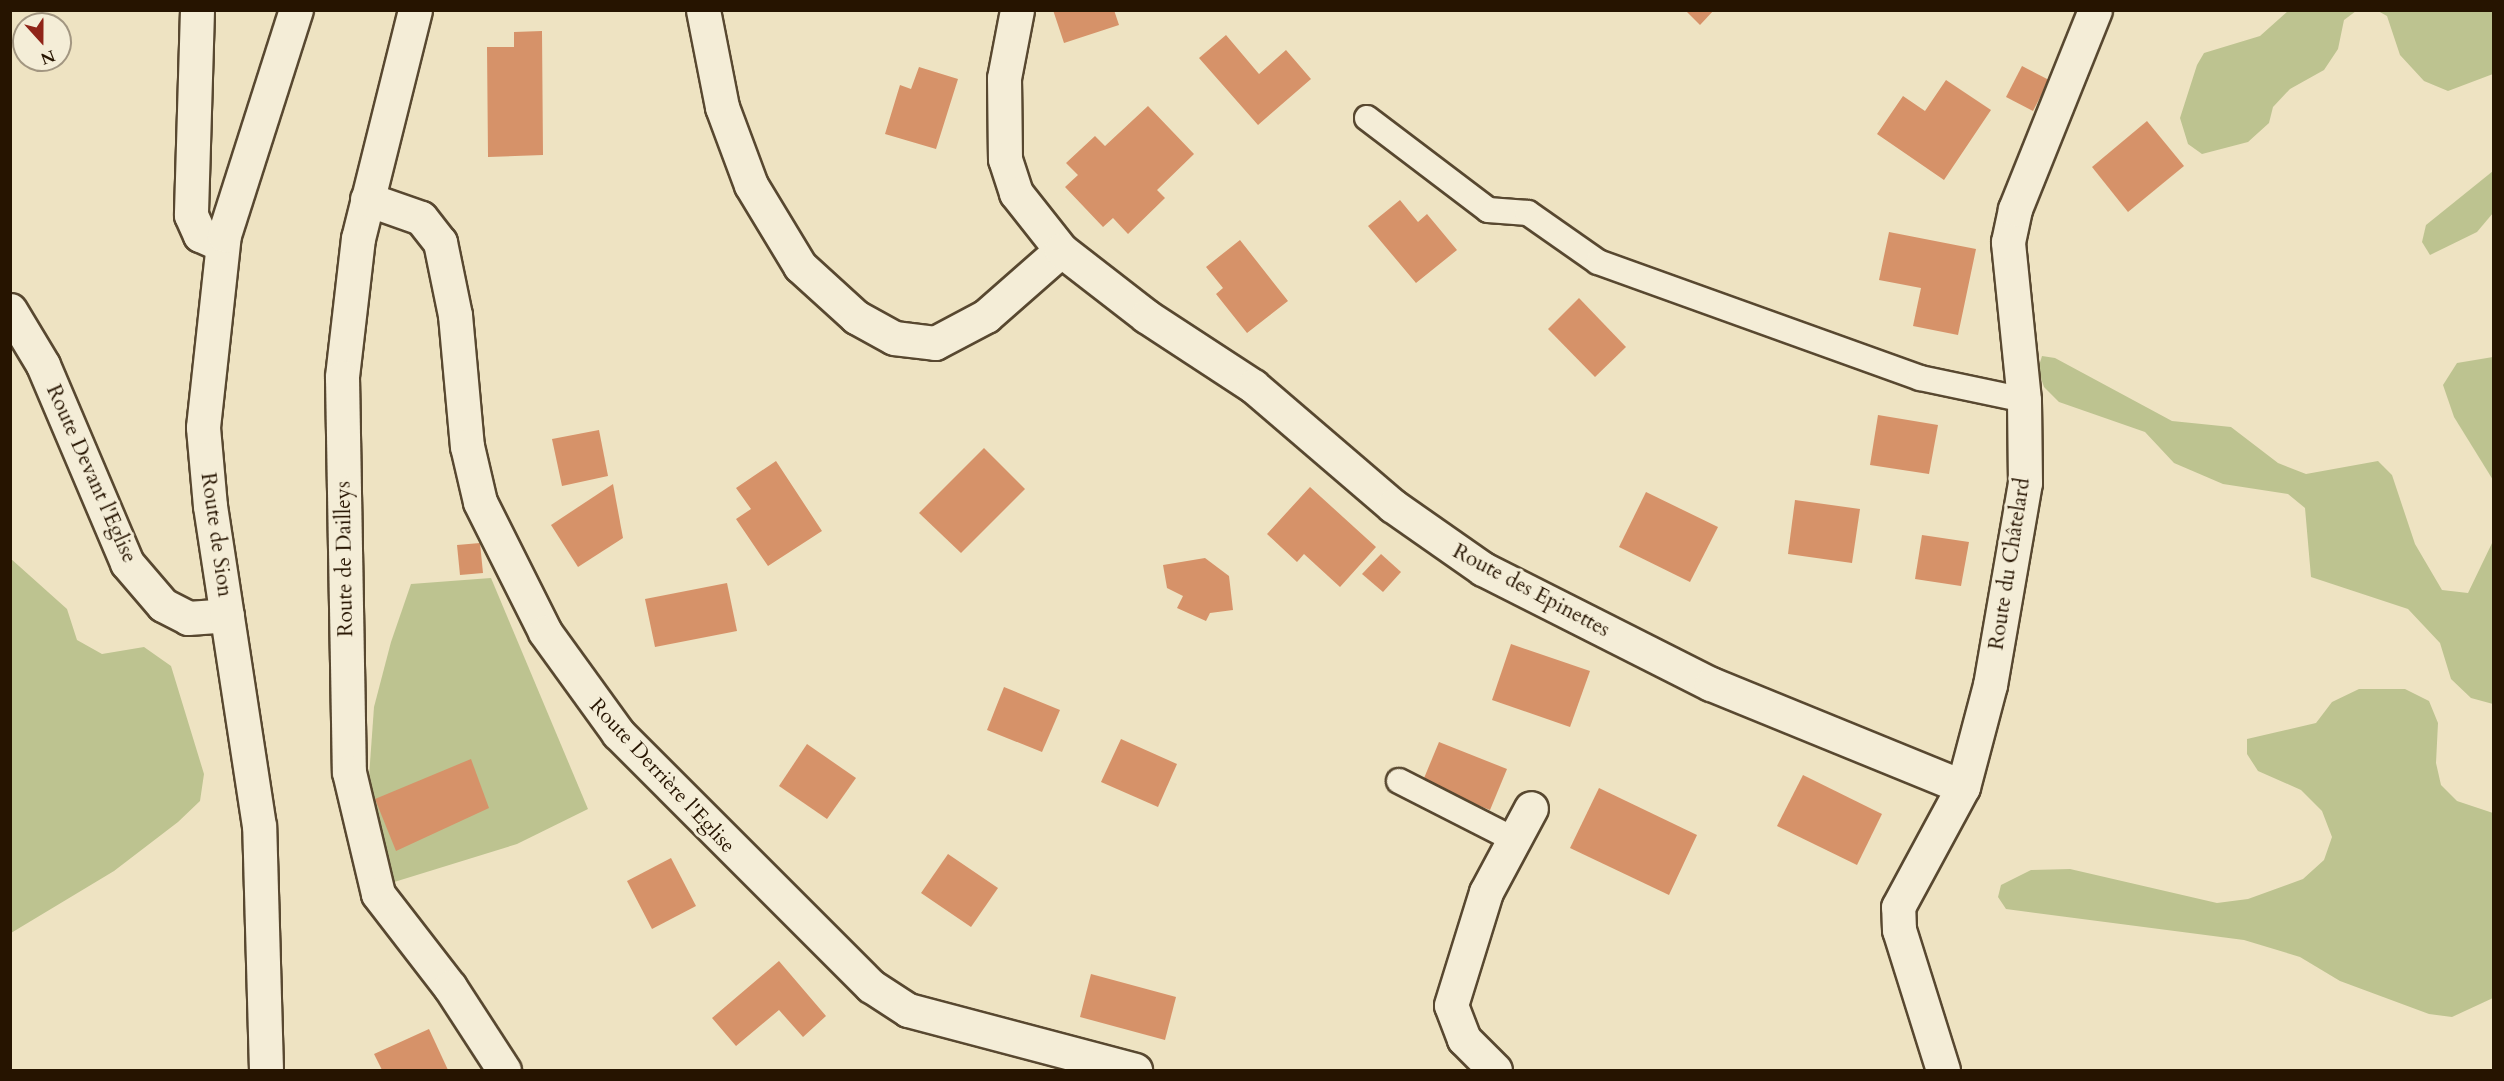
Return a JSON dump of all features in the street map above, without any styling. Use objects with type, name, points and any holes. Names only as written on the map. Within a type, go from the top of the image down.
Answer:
[{"type":"street","points":[[196,10],[191,215],[200,235],[222,245]]},
{"type":"street","name":"Route de Sion","points":[[266,1071],[259,826],[227,615],[203,427],[222,245],[296,10]]},
{"type":"street","name":"Route de Dailleys","points":[[415,10],[368,200],[342,378],[351,793],[365,861],[383,903],[450,987],[504,1071]]},
{"type":"street","points":[[703,10],[722,108],[751,185],[800,266],[856,317],[894,338],[935,342],[986,316],[1061,250]]},
{"type":"street","name":"Route des Epinettes","points":[[1017,10],[1003,89],[1005,159],[1021,200],[1061,250],[1146,316],[1253,386],[1393,506],[1483,569],[1711,684],[1963,787]]},
{"type":"street","name":"Route du Châtelard","points":[[1943,1071],[1899,930],[1898,908],[1963,787],[2010,586],[2025,483],[2024,400],[2010,231],[2095,10]]},
{"type":"street","name":"Route Derrière l'Eglise","points":[[368,200],[421,218],[440,242],[455,315],[467,446],[480,502],[545,632],[618,733],[871,986],[908,1010],[1135,1071]]},
{"type":"street","name":"Route Devant l'Eglise","points":[[10,310],[43,365],[127,563],[163,605],[188,618],[227,615]]},
{"type":"street","points":[[1495,1071],[1460,1033],[1451,1005],[1486,892],[1531,808]]},
{"type":"lane","points":[[1367,118],[1488,210],[1528,213],[1598,262],[1920,378],[2024,400]]},
{"type":"lane","points":[[1399,782],[1513,838]]},
{"type":"green space","points":[[2288,11],[2356,11],[2344,20],[2338,49],[2324,70],[2290,89],[2273,107],[2269,123],[2248,142],[2202,154],[2188,144],[2180,118],[2197,65],[2204,53],[2260,36]]},
{"type":"green space","points":[[2378,11],[2493,11],[2493,74],[2448,91],[2424,81],[2400,55],[2387,16]]},
{"type":"green space","points":[[2493,171],[2493,213],[2477,232],[2430,255],[2422,242],[2426,225]]},
{"type":"green space","points":[[2042,356],[2055,358],[2172,421],[2231,427],[2278,463],[2306,474],[2378,461],[2392,475],[2415,544],[2442,590],[2468,593],[2493,541],[2493,704],[2471,698],[2451,679],[2440,643],[2408,609],[2311,577],[2305,508],[2288,494],[2223,484],[2174,463],[2145,432],[2059,402],[2044,387],[2038,369]]},
{"type":"green space","points":[[2494,357],[2493,480],[2454,417],[2443,385],[2457,363]]},
{"type":"green space","points":[[10,558],[67,609],[77,640],[102,654],[144,647],[171,666],[204,774],[200,801],[178,822],[114,871],[11,933]]},
{"type":"green space","points":[[491,578],[588,809],[517,844],[391,883],[368,791],[374,707],[391,642],[411,584]]},
{"type":"green space","points":[[2359,689],[2405,689],[2429,701],[2438,723],[2436,763],[2441,785],[2457,801],[2493,813],[2493,998],[2452,1017],[2429,1014],[2340,981],[2300,957],[2244,940],[2006,909],[1998,897],[2001,885],[2031,870],[2070,869],[2217,903],[2248,899],[2303,879],[2324,860],[2332,837],[2322,811],[2301,790],[2258,771],[2247,754],[2247,739],[2316,723],[2332,702]]},
{"type":"building","points":[[1053,10],[1114,10],[1119,25],[1064,43]]},
{"type":"building","points":[[1685,10],[1714,10],[1700,25]]},
{"type":"building","points":[[542,31],[543,155],[488,157],[487,47],[514,47],[514,32]]},
{"type":"building","points":[[1226,35],[1259,74],[1286,50],[1311,79],[1258,125],[1199,58]]},
{"type":"building","points":[[2022,66],[2049,80],[2033,111],[2006,97]]},
{"type":"building","points":[[919,67],[958,79],[936,149],[885,134],[900,85],[911,89]]},
{"type":"building","points":[[1946,80],[1991,110],[1944,180],[1877,134],[1903,96],[1925,111]]},
{"type":"building","points":[[1148,106],[1194,154],[1157,190],[1165,198],[1128,234],[1113,218],[1103,227],[1065,187],[1078,175],[1066,163],[1095,136],[1105,146]]},
{"type":"building","points":[[2147,121],[2184,166],[2128,212],[2092,167]]},
{"type":"building","points":[[1400,200],[1418,222],[1427,214],[1457,250],[1416,283],[1368,226]]},
{"type":"building","points":[[1889,232],[1976,249],[1958,335],[1913,326],[1921,288],[1879,280]]},
{"type":"building","points":[[1240,240],[1288,301],[1247,333],[1216,294],[1223,288],[1206,267]]},
{"type":"building","points":[[1579,298],[1626,347],[1595,377],[1548,329]]},
{"type":"building","points":[[1878,415],[1938,425],[1929,474],[1870,465]]},
{"type":"building","points":[[599,430],[608,476],[562,486],[552,439]]},
{"type":"building","points":[[984,448],[1025,489],[961,553],[919,513]]},
{"type":"building","points":[[776,461],[822,531],[768,566],[736,519],[751,509],[736,488]]},
{"type":"building","points":[[613,484],[623,538],[578,567],[551,525]]},
{"type":"building","points":[[1310,487],[1376,547],[1340,587],[1304,554],[1297,562],[1267,534]]},
{"type":"building","points":[[1646,492],[1718,527],[1690,582],[1619,547]]},
{"type":"building","points":[[1795,500],[1860,509],[1852,563],[1788,554]]},
{"type":"building","points":[[1922,535],[1969,542],[1961,586],[1915,579]]},
{"type":"building","points":[[480,543],[483,573],[460,575],[457,545]]},
{"type":"building","points":[[1381,554],[1401,572],[1383,592],[1362,574]]},
{"type":"building","points":[[1205,558],[1229,576],[1233,610],[1210,613],[1206,621],[1177,608],[1183,596],[1167,588],[1163,565]]},
{"type":"building","points":[[727,583],[737,631],[655,647],[645,599]]},
{"type":"building","points":[[1511,644],[1590,671],[1570,727],[1492,700]]},
{"type":"building","points":[[1004,687],[1060,710],[1042,752],[987,730]]},
{"type":"building","points":[[1121,739],[1177,764],[1158,807],[1101,782]]},
{"type":"building","points":[[1439,742],[1507,769],[1490,810],[1422,783]]},
{"type":"building","points":[[807,744],[856,778],[827,819],[779,786]]},
{"type":"building","points":[[471,759],[489,808],[396,851],[375,799]]},
{"type":"building","points":[[1803,775],[1882,814],[1857,865],[1777,826]]},
{"type":"building","points":[[1599,788],[1697,835],[1669,895],[1570,848]]},
{"type":"building","points":[[948,854],[998,888],[971,927],[921,893]]},
{"type":"building","points":[[671,858],[696,906],[652,929],[627,881]]},
{"type":"building","points":[[779,961],[826,1016],[803,1037],[779,1010],[736,1046],[712,1018]]},
{"type":"building","points":[[1091,974],[1176,997],[1165,1040],[1080,1017]]},
{"type":"building","points":[[429,1029],[448,1070],[382,1070],[374,1054]]}]
